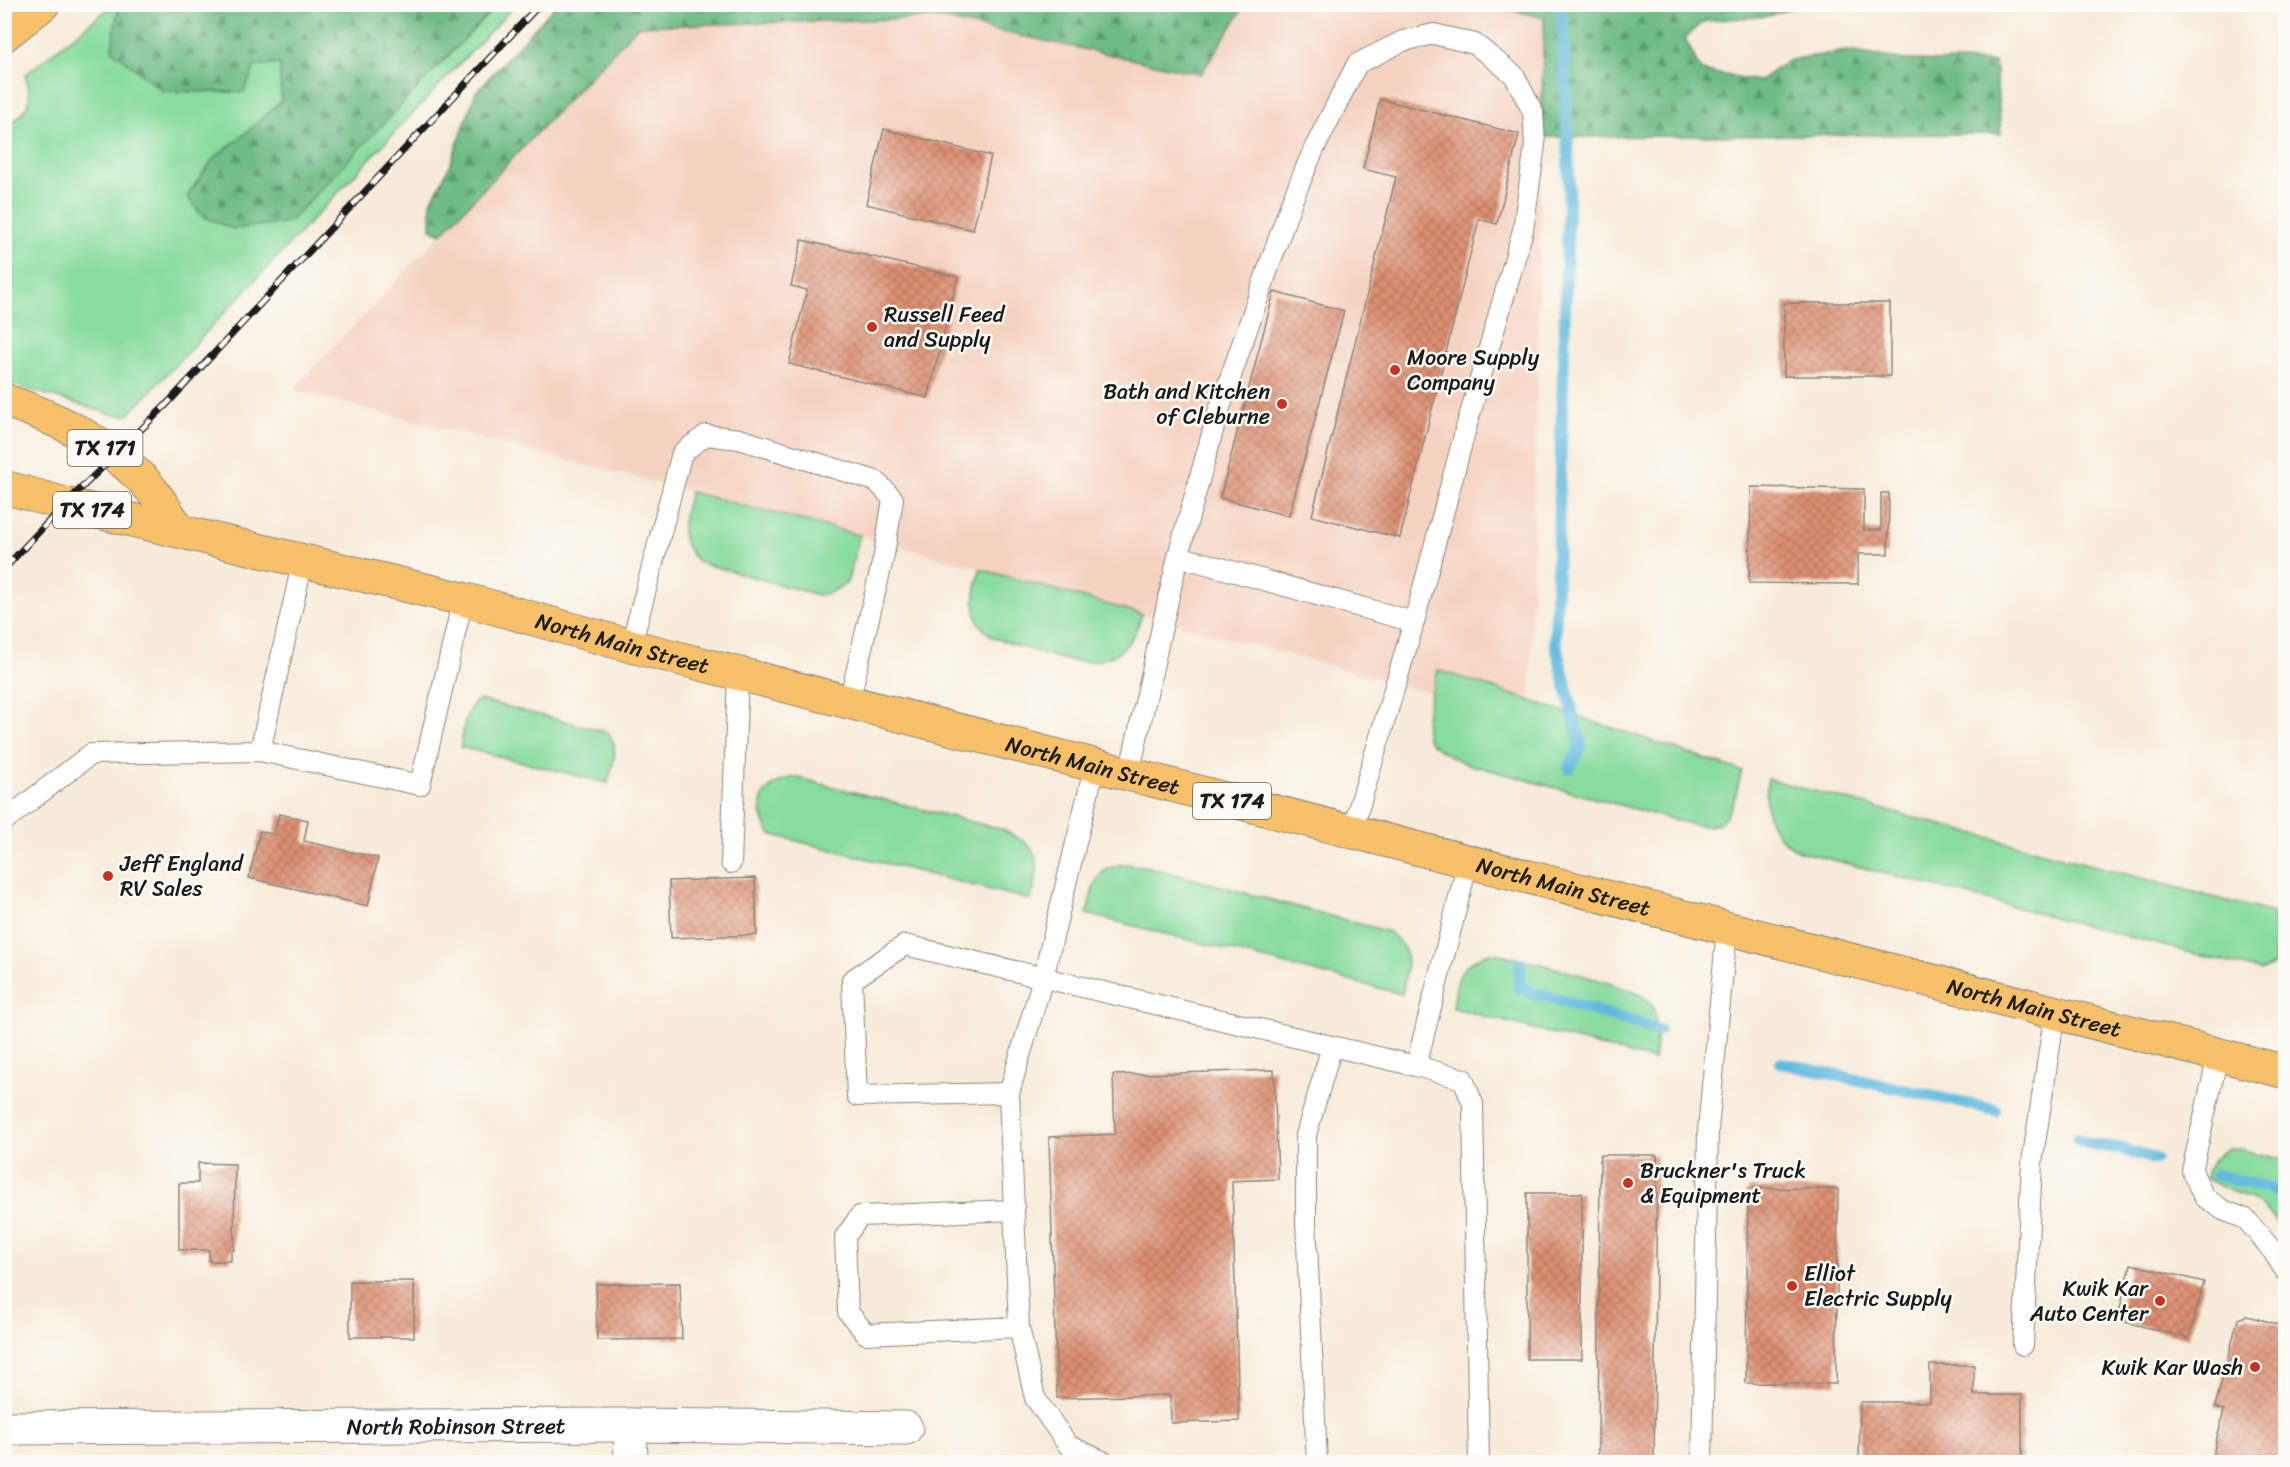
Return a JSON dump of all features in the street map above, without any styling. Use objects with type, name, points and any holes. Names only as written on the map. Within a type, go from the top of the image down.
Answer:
[{"type":"main road","points":[[4,35],[43,4]]},
{"type":"main road","name":"TX 171","points":[[4,400],[49,417],[107,449],[142,479],[179,530]]},
{"type":"main road","name":"North Main Street","points":[[4,487],[65,504],[463,599],[738,674],[2286,1072]]},
{"type":"street","name":"North Robinson Street","points":[[4,1428],[630,1425],[906,1428]]},
{"type":"street","points":[[630,1425],[631,1462]]},
{"type":"lane","points":[[1129,774],[1178,556],[1217,416],[1291,203],[1314,149],[1357,64],[1403,41],[1434,34],[1475,44],[1514,75],[1533,112],[1535,145],[1523,230],[1466,428],[1414,622],[1352,831]]},
{"type":"lane","points":[[631,646],[682,453],[706,435],[739,439],[876,481],[893,499],[884,555],[849,702]]},
{"type":"lane","points":[[1178,556],[1414,622]]},
{"type":"lane","points":[[260,751],[303,560]]},
{"type":"lane","points":[[4,821],[91,754],[260,751],[420,785],[463,599]]},
{"type":"lane","points":[[732,863],[738,674]]},
{"type":"lane","points":[[1095,765],[1043,978],[1009,1093],[1018,1327],[1035,1398],[1068,1445],[1104,1462]]},
{"type":"lane","points":[[1416,1066],[1468,862]]},
{"type":"lane","points":[[1702,1462],[1708,1130],[1727,928]]},
{"type":"lane","points":[[1009,1093],[856,1096],[852,980],[905,945],[1463,1079],[1473,1104],[1479,1462]]},
{"type":"lane","points":[[2023,1345],[2032,1163],[2055,1012]]},
{"type":"lane","points":[[1317,1462],[1306,1221],[1306,1135],[1332,1046]]},
{"type":"lane","points":[[2218,1055],[2192,1171],[2204,1197],[2223,1210],[2246,1219],[2272,1250],[2286,1272]]},
{"type":"lane","points":[[1013,1210],[860,1216],[845,1237],[848,1312],[866,1334],[1018,1327]]},
{"type":"shaded area","points":[[1245,5],[1491,5],[1544,18],[1530,720],[860,535],[293,390],[638,26],[936,18],[1201,74]]},
{"type":"green space","points":[[120,4],[497,5],[289,222],[233,229],[202,216],[187,196],[213,159],[251,129],[281,101],[280,64],[255,66],[244,92],[163,91],[112,50]]},
{"type":"green space","points":[[557,4],[1245,5],[1201,74],[936,18],[638,26],[441,234],[431,229],[431,202],[450,165],[476,92]]},
{"type":"green space","points":[[113,5],[120,5],[115,25],[142,73],[163,91],[243,92],[255,66],[280,64],[281,101],[251,129],[497,5],[515,5],[128,415],[114,415],[5,382],[4,129],[27,106],[29,93],[25,75]]},
{"type":"green space","points":[[1491,5],[1800,5],[1769,16],[1705,21],[1685,38],[1701,71],[1759,81],[1789,60],[1847,51],[1905,60],[1995,62],[2001,134],[1541,137],[1544,18]]},
{"type":"green space","points":[[690,492],[860,535],[847,583],[829,593],[818,595],[698,562],[686,545],[682,529]]},
{"type":"green space","points":[[980,569],[1142,614],[1132,638],[1117,653],[1100,660],[1080,661],[1037,652],[994,638],[980,624],[976,616],[975,598]]},
{"type":"green space","points":[[1438,670],[1742,771],[1731,807],[1723,819],[1715,825],[1690,824],[1464,763],[1438,749],[1427,736],[1426,718]]},
{"type":"green space","points":[[479,700],[607,732],[615,750],[608,783],[460,747],[467,714]]},
{"type":"green space","points":[[794,777],[1004,830],[1026,843],[1036,857],[1037,871],[1031,900],[770,834],[762,814],[762,798],[773,785]]},
{"type":"green space","points":[[1768,779],[2273,913],[2275,963],[2261,971],[1799,851],[1774,830],[1770,821],[1766,802]]},
{"type":"green space","points":[[1127,864],[1153,868],[1389,932],[1402,946],[1407,960],[1402,994],[1087,914],[1097,880],[1108,869]]},
{"type":"green space","points":[[1488,953],[1581,975],[1640,995],[1649,1001],[1654,1013],[1656,1029],[1654,1060],[1453,1008],[1460,974],[1470,963]]},
{"type":"green space","points":[[2228,1149],[2239,1149],[2285,1160],[2285,1234],[2260,1204],[2206,1178],[2213,1160]]},
{"type":"building","name":"Moore Supply Company","points":[[1380,99],[1519,134],[1497,224],[1479,219],[1400,538],[1312,516],[1396,177],[1363,169]]},
{"type":"building","points":[[884,129],[991,156],[973,230],[866,204]]},
{"type":"building","name":"Russell Feed and Supply","points":[[802,240],[958,277],[928,398],[789,364],[807,290],[791,286]]},
{"type":"building","name":"Bath and Kitchen of Cleburne","points":[[1274,292],[1344,311],[1289,516],[1220,498]]},
{"type":"building","points":[[1784,303],[1890,303],[1890,376],[1784,376]]},
{"type":"building","points":[[1751,487],[1864,489],[1864,530],[1881,530],[1881,493],[1889,493],[1888,554],[1858,554],[1858,584],[1749,583]]},
{"type":"building","points":[[279,814],[308,820],[304,841],[378,858],[368,906],[249,878],[260,831],[274,835]]},
{"type":"building","points":[[755,878],[757,935],[671,938],[669,881]]},
{"type":"building","points":[[1274,1070],[1278,1179],[1232,1181],[1239,1421],[1171,1423],[1170,1395],[1057,1398],[1049,1137],[1115,1134],[1113,1075]]},
{"type":"building","points":[[1600,1155],[1657,1155],[1654,1462],[1598,1462]]},
{"type":"building","points":[[198,1163],[235,1164],[234,1250],[231,1250],[231,1261],[209,1261],[209,1250],[179,1250],[179,1183],[198,1183]]},
{"type":"building","name":"Elliot Electric Supply","points":[[1748,1188],[1838,1189],[1836,1384],[1746,1383]]},
{"type":"building","points":[[1527,1193],[1582,1193],[1582,1359],[1527,1359]]},
{"type":"building","name":"Kwik Kar Auto Center","points":[[2131,1264],[2204,1282],[2189,1338],[2117,1320]]},
{"type":"building","points":[[350,1281],[414,1281],[414,1337],[350,1337]]},
{"type":"building","points":[[680,1283],[682,1339],[597,1340],[596,1284]]},
{"type":"building","name":"Kwik Kar Wash","points":[[2246,1316],[2286,1326],[2286,1462],[2211,1462],[2224,1410],[2215,1407],[2238,1319]]},
{"type":"building","points":[[1930,1365],[1974,1365],[1974,1395],[2022,1395],[2022,1462],[1859,1462],[1860,1402],[1930,1402]]},
{"type":"waterway","points":[[1562,4],[1569,179],[1555,641],[1581,747],[1569,768]]},
{"type":"waterway","points":[[1520,964],[1519,988],[1659,1030]]},
{"type":"waterway","points":[[1781,1063],[1995,1110]]},
{"type":"waterway","points":[[2077,1139],[2092,1145],[2117,1148],[2155,1159]]},
{"type":"waterway","points":[[2216,1175],[2286,1192]]},
{"type":"railway","points":[[4,569],[65,504],[165,406],[540,4]]},
{"type":"place","name":"Russell Feed and Supply","points":[[872,327]]},
{"type":"place","name":"Moore Supply Company","points":[[1395,370]]},
{"type":"place","name":"Bath and Kitchen of Cleburne","points":[[1282,404]]},
{"type":"place","name":"Jeff England RV Sales","points":[[108,876]]},
{"type":"place","name":"Bruckner's Truck & Equipment","points":[[1628,1183]]},
{"type":"place","name":"Elliot Electric Supply","points":[[1792,1286]]},
{"type":"place","name":"Kwik Kar Auto Center","points":[[2160,1301]]},
{"type":"place","name":"Kwik Kar Wash","points":[[2255,1367]]}]
